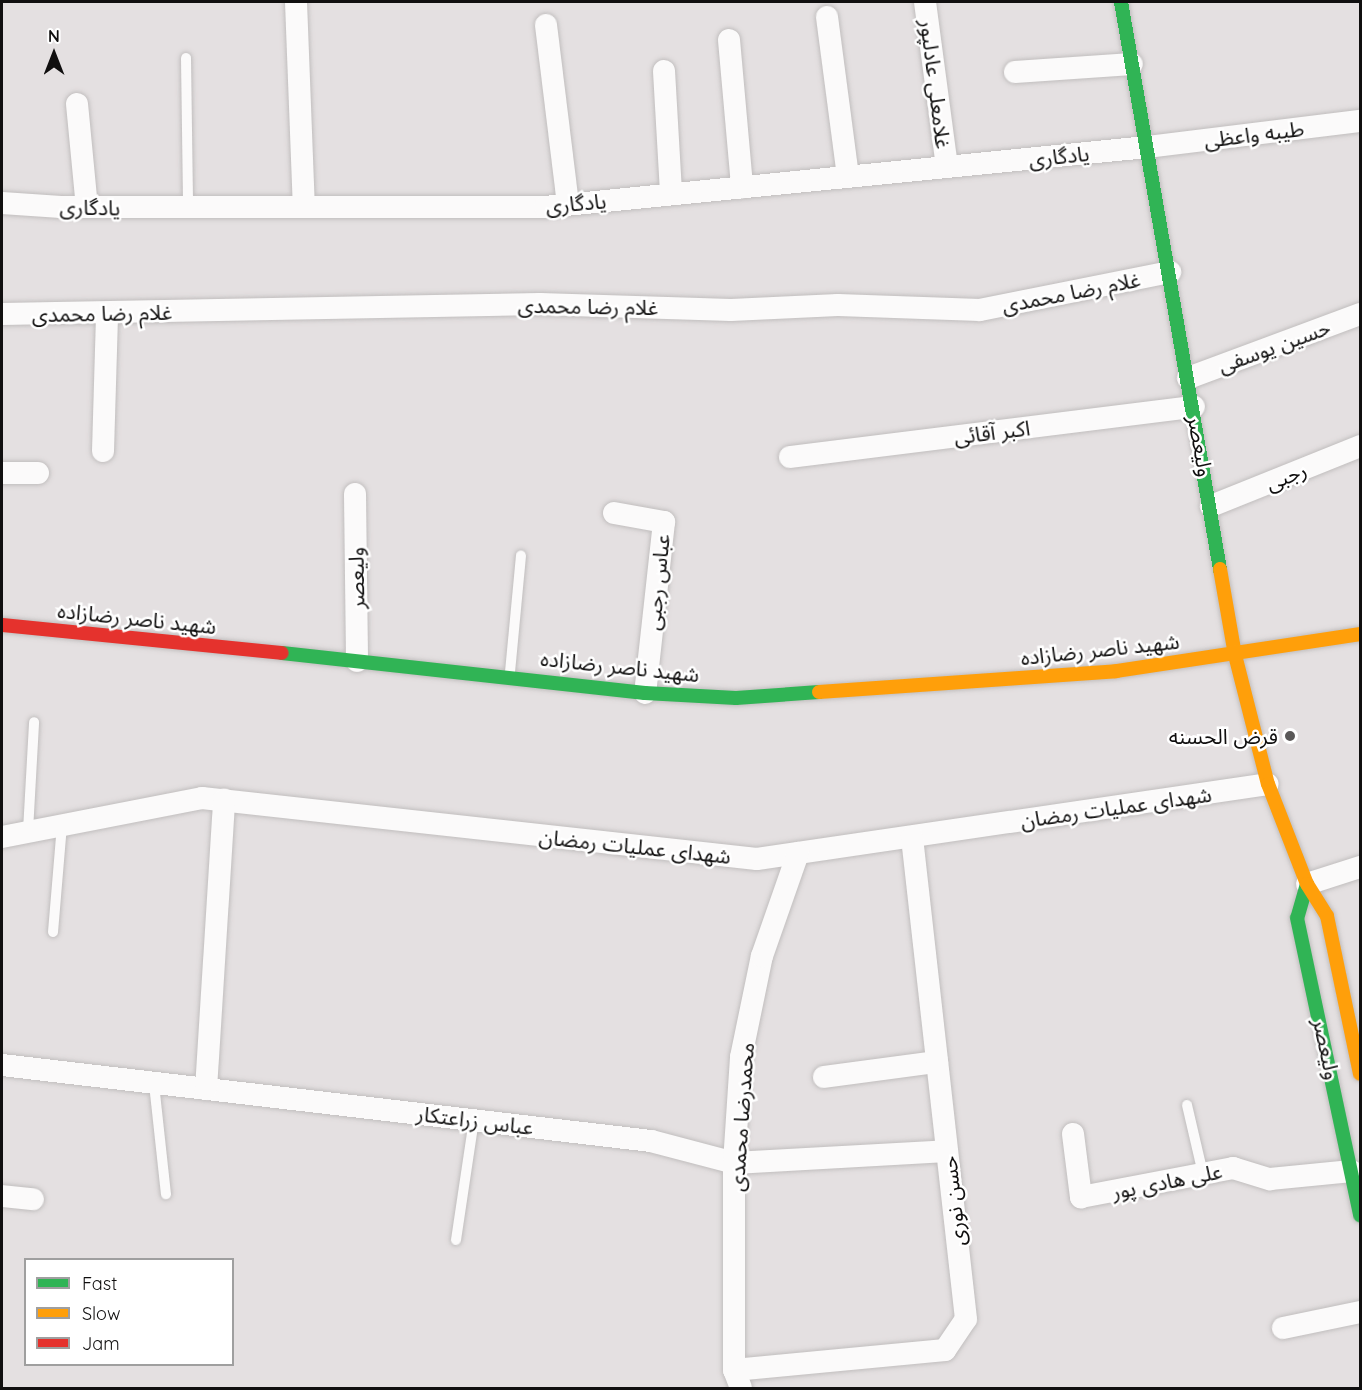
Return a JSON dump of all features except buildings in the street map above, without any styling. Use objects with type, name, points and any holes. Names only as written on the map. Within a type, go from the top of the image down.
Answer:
[{"type":"main road","name":"ولیعصر","points":[[1121,2],[1194,407],[1235,655],[1268,784],[1307,884],[1327,916],[1360,1074]]},
{"type":"main road","name":"شهید ناصر رضازاده","points":[[2,625],[510,675],[645,693],[736,698],[1116,671],[1235,655],[1360,634]]},
{"type":"main road","name":"ولیعصر","points":[[1307,884],[1297,918],[1353,1171],[1360,1215]]},
{"type":"street","points":[[296,2],[304,207]]},
{"type":"street","name":"غلامعلی عادلپور","points":[[925,2],[947,167]]},
{"type":"street","points":[[827,17],[848,177]]},
{"type":"street","points":[[546,25],[568,204]]},
{"type":"street","points":[[729,40],[742,187]]},
{"type":"street","points":[[1014,72],[1132,64]]},
{"type":"street","points":[[664,71],[671,194]]},
{"type":"street","points":[[77,104],[87,207]]},
{"type":"street","name":"طیبه واعظی","points":[[1147,147],[1360,121]]},
{"type":"street","name":"یادگاری","points":[[2,203],[87,207],[568,204],[1147,147]]},
{"type":"street","name":"غلام رضا محمدی","points":[[2,315],[540,304],[731,310],[838,305],[980,310],[1170,272]]},
{"type":"street","points":[[103,451],[107,314]]},
{"type":"street","name":"حسین یوسفی","points":[[1188,378],[1360,314]]},
{"type":"street","name":"اکبر آقائی","points":[[790,457],[1194,407]]},
{"type":"street","name":"رجبی","points":[[1211,506],[1360,446]]},
{"type":"street","points":[[2,472],[38,473]]},
{"type":"street","name":"ولیعصر","points":[[355,494],[357,661]]},
{"type":"street","name":"عباس رجبی","points":[[614,513],[664,522],[645,693]]},
{"type":"street","name":"شهدای عملیات رمضان","points":[[2,837],[202,798],[757,859],[1268,784]]},
{"type":"street","points":[[206,1089],[224,800]]},
{"type":"street","name":"حسن نوری","points":[[737,1379],[945,1350],[966,1318],[912,837]]},
{"type":"street","name":"محمدرضا محمدی","points":[[737,1379],[734,1163],[741,1057],[759,967],[798,853]]},
{"type":"street","points":[[1307,884],[1360,867]]},
{"type":"street","points":[[824,1077],[937,1062]]},
{"type":"street","name":"عباس زراعتکار","points":[[2,1065],[651,1141],[734,1163],[947,1150]]},
{"type":"street","name":"علی هادی پور","points":[[1073,1134],[1081,1197],[1233,1168],[1270,1179],[1353,1171]]},
{"type":"street","points":[[2,1196],[33,1199]]},
{"type":"street","points":[[1283,1328],[1360,1312]]},
{"type":"lane","points":[[186,58],[188,207]]},
{"type":"lane","points":[[510,675],[520,556]]},
{"type":"lane","points":[[28,831],[34,722]]},
{"type":"lane","points":[[52,932],[62,825]]},
{"type":"lane","points":[[154,1083],[166,1194]]},
{"type":"lane","points":[[1187,1105],[1203,1174]]},
{"type":"lane","points":[[456,1240],[474,1120]]},
{"type":"traffic: fast","points":[[1121,2],[1220,569]]},
{"type":"traffic: fast","points":[[282,653],[645,693],[736,698],[819,692]]},
{"type":"traffic: fast","points":[[1307,884],[1297,918],[1360,1215]]},
{"type":"traffic: slow","points":[[1220,569],[1235,655],[1268,784],[1307,884],[1327,916],[1360,1074]]},
{"type":"traffic: slow","points":[[819,692],[1116,671],[1360,634]]},
{"type":"traffic: jam","points":[[2,625],[282,653]]},
{"type":"place","name":"قرض الحسنه","points":[[1290,736]]}]
